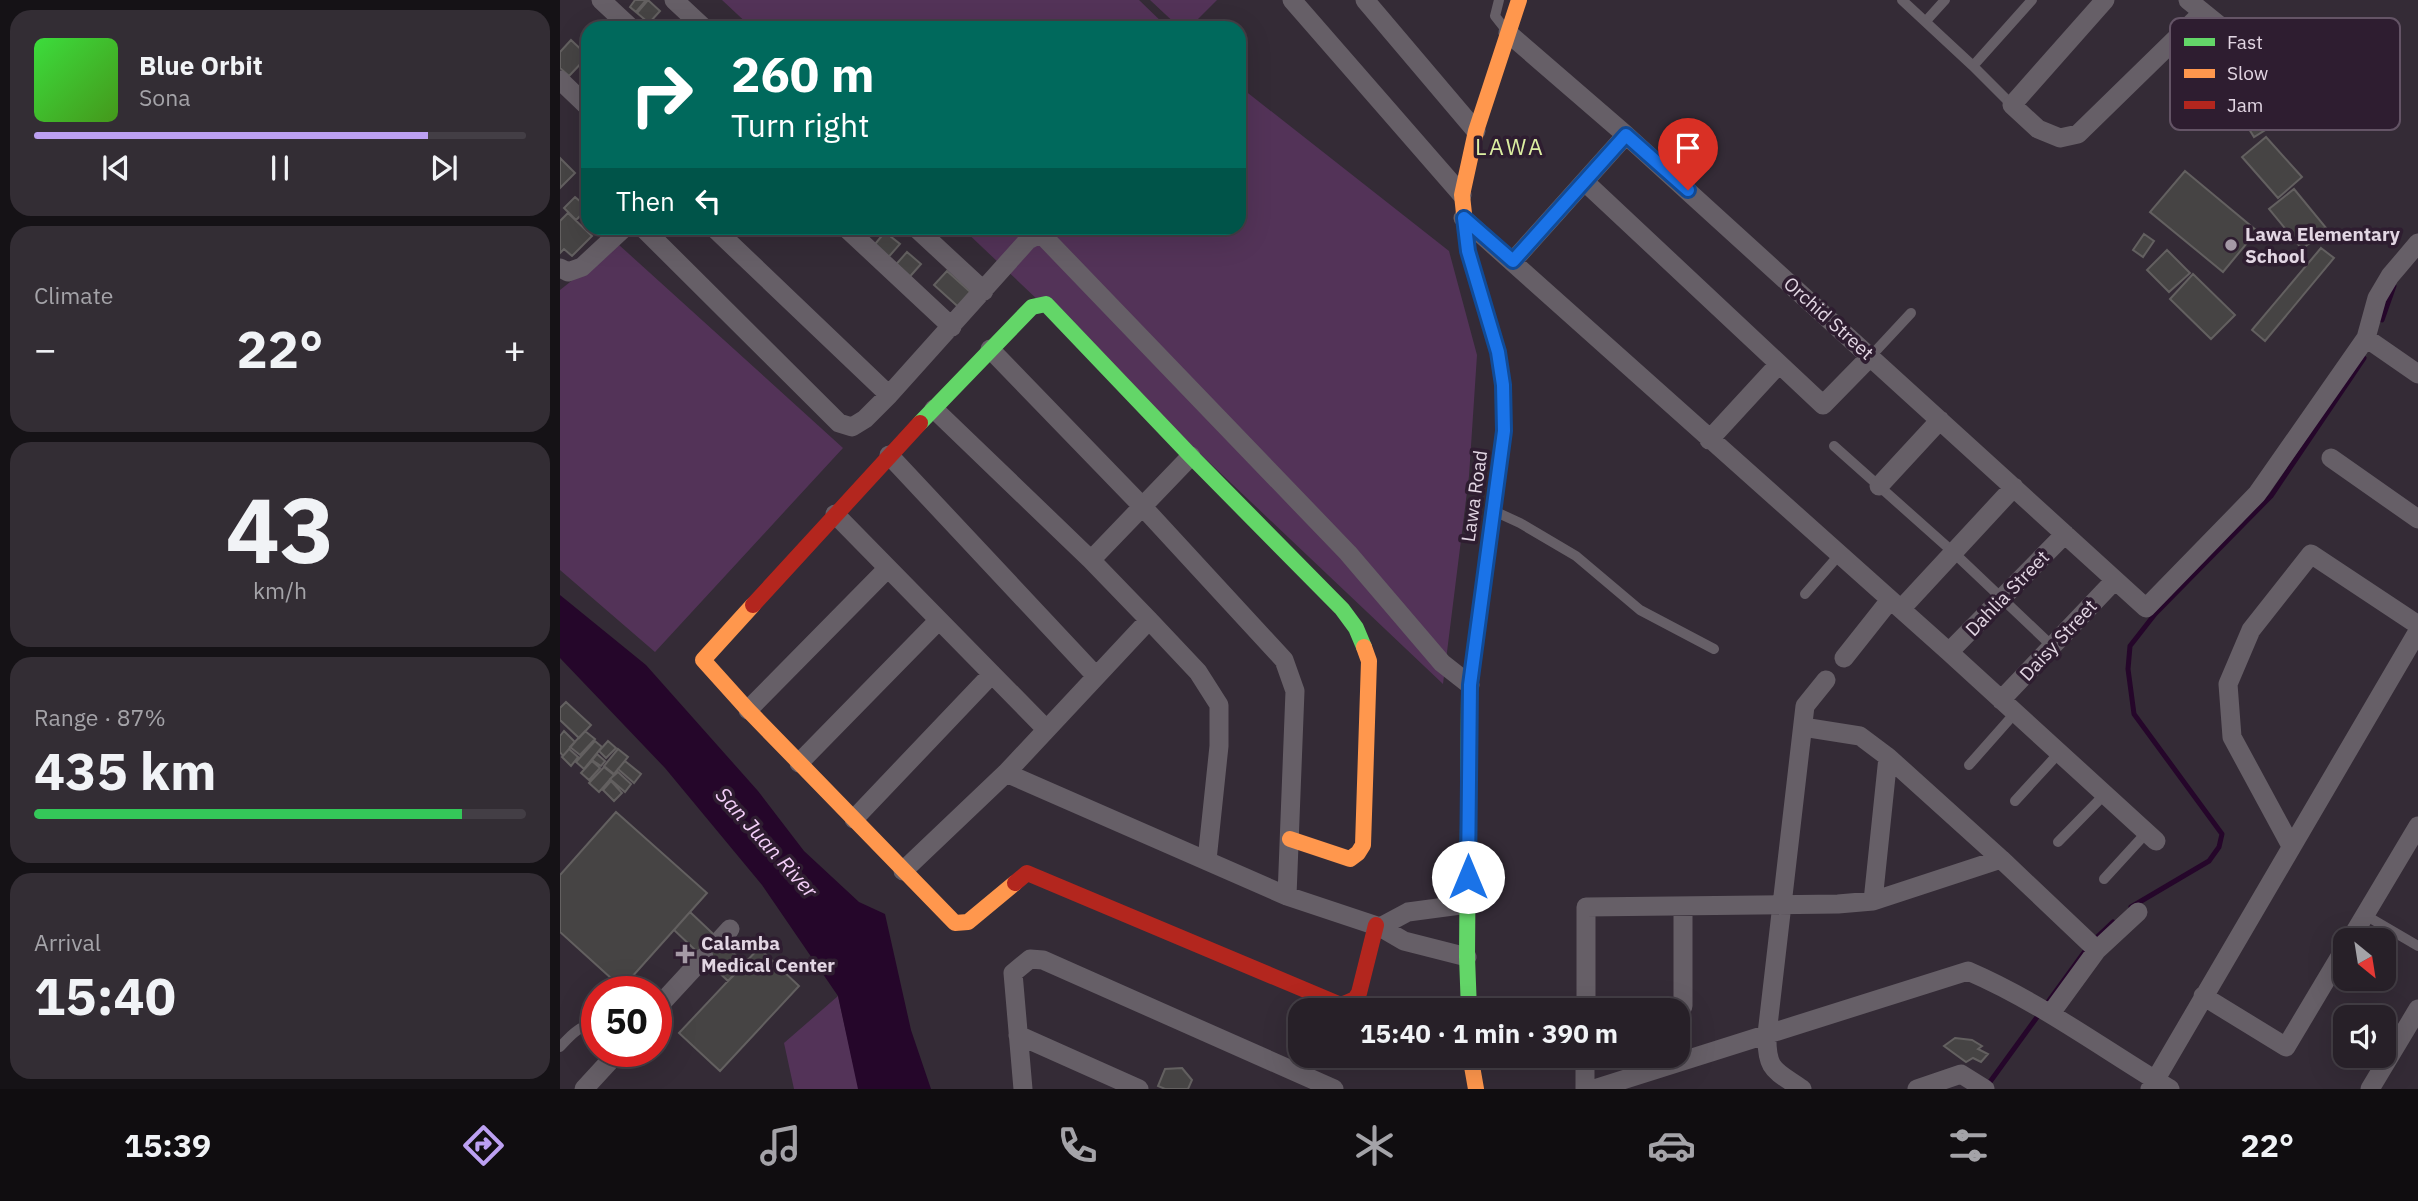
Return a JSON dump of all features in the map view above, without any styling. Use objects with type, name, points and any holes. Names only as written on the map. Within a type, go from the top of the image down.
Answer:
[{"type":"street","points":[[601,0],[624,21]]},
{"type":"street","points":[[674,0],[696,21]]},
{"type":"street","points":[[1292,0],[1462,195]]},
{"type":"street","points":[[1365,0],[1476,131]]},
{"type":"street","name":"Lawa Road","points":[[1469,998],[1470,685],[1504,431],[1503,385],[1490,318],[1468,251],[1462,195],[1476,131],[1519,0]]},
{"type":"street","points":[[2105,0],[2012,105],[2038,128],[2060,138],[2078,134],[2170,33]]},
{"type":"street","points":[[2195,6],[2210,18]]},
{"type":"street","name":"Orchid Street","points":[[1508,33],[1626,135],[2146,608],[2257,494],[2366,338]]},
{"type":"street","points":[[560,80],[581,100]]},
{"type":"street","points":[[1513,261],[1626,135]]},
{"type":"street","points":[[1585,182],[1823,405],[1871,356]]},
{"type":"street","points":[[1464,218],[2152,837]]},
{"type":"street","points":[[560,268],[568,272],[582,267],[616,235]]},
{"type":"street","points":[[650,235],[839,423],[852,427],[865,419],[889,395],[953,327],[1028,240],[1038,235],[1045,238],[1348,553],[1442,663],[1470,685]]},
{"type":"street","points":[[721,235],[889,395]]},
{"type":"street","points":[[854,235],[953,327]]},
{"type":"street","points":[[924,235],[984,291]]},
{"type":"street","points":[[2418,243],[2390,276],[2377,298],[2366,338],[2418,374]]},
{"type":"street","points":[[1290,839],[1350,859],[1359,853],[1363,845],[1369,661],[1356,628],[1342,609],[1046,304],[1032,307],[990,349],[889,455],[704,660],[748,710],[955,923],[968,922],[1027,873],[1341,1005],[1355,999],[1359,993],[1378,926],[1408,912],[1468,904]]},
{"type":"street","points":[[990,349],[1143,507],[1284,660],[1295,691],[1287,896]]},
{"type":"street","points":[[1709,440],[1779,364]]},
{"type":"street","points":[[934,409],[1091,560],[1149,620],[1198,672],[1219,705],[1219,747],[1207,860]]},
{"type":"street","points":[[1879,486],[1940,420]]},
{"type":"street","points":[[889,455],[1096,675]]},
{"type":"street","points":[[1091,560],[1191,456]]},
{"type":"street","points":[[2331,458],[2418,519]]},
{"type":"street","points":[[1844,658],[1896,604],[1953,552],[2014,487]]},
{"type":"street","points":[[835,514],[1046,729]]},
{"type":"street","name":"Dahlia Street","points":[[1949,652],[2065,534]]},
{"type":"street","points":[[2291,846],[2232,737],[2228,684],[2251,630],[2311,554],[2418,625]]},
{"type":"street","points":[[748,710],[888,568]]},
{"type":"street","name":"Daisy Street","points":[[2008,706],[2053,646],[2115,580]]},
{"type":"street","points":[[799,763],[939,620]]},
{"type":"street","points":[[903,871],[1006,773],[1149,620]]},
{"type":"street","points":[[1594,1089],[1968,971],[2006,988],[2050,1013],[2159,1086],[2203,996],[2418,631]]},
{"type":"street","points":[[854,819],[992,674]]},
{"type":"street","points":[[1802,1089],[1772,1067],[1767,1055],[1767,1034],[1805,706],[1826,680]]},
{"type":"street","points":[[1803,727],[1860,736],[1888,757],[2097,950]]},
{"type":"street","points":[[1873,901],[1888,757]]},
{"type":"street","points":[[1006,773],[1287,896],[1378,926],[1404,941],[1467,957]]},
{"type":"street","points":[[2357,928],[2418,826]]},
{"type":"street","points":[[1586,998],[1586,907],[1838,904],[1873,901],[2001,859]]},
{"type":"street","points":[[1683,906],[1684,998]]},
{"type":"street","points":[[2050,1013],[2097,950],[2138,912]]},
{"type":"street","points":[[672,992],[704,957]]},
{"type":"street","points":[[1023,1089],[1013,973],[1030,959],[1043,960],[1334,1089]]},
{"type":"street","points":[[2203,996],[2286,1047],[2333,968]]},
{"type":"street","points":[[2370,1089],[2418,1009]]},
{"type":"street","points":[[1018,1035],[1139,1089]]},
{"type":"street","points":[[584,1089],[604,1067]]},
{"type":"street","points":[[1472,1068],[1476,1089]]},
{"type":"street","points":[[1585,1089],[1586,1068]]},
{"type":"street","points":[[1917,1089],[1961,1074],[1985,1089]]},
{"type":"lane","points":[[1500,0],[1495,16],[1508,33]]},
{"type":"lane","points":[[1902,0],[2012,105]]},
{"type":"lane","points":[[1926,21],[1945,0]]},
{"type":"lane","points":[[1973,66],[2032,0]]},
{"type":"lane","points":[[1871,356],[1911,313]]},
{"type":"lane","points":[[1834,446],[2053,646]]},
{"type":"lane","points":[[1493,511],[1520,523],[1576,556],[1640,610],[1714,649]]},
{"type":"lane","points":[[1805,594],[1839,555]]},
{"type":"lane","points":[[1969,765],[2008,706]]},
{"type":"lane","points":[[2015,801],[2059,753]]},
{"type":"lane","points":[[2058,842],[2104,795]]},
{"type":"lane","points":[[2104,879],[2152,837]]},
{"type":"lane","points":[[2365,915],[2418,946]]},
{"type":"lane","points":[[560,1047],[581,1028]]},
{"type":"shaded area","points":[[722,0],[1139,0],[1161,21],[744,21]]},
{"type":"shaded area","points":[[1150,0],[1217,0],[1196,21],[1172,21]]},
{"type":"shaded area","points":[[1246,92],[1449,251],[1477,355],[1469,476],[1443,684],[969,235],[1246,235]]},
{"type":"shaded area","points":[[618,244],[843,448],[655,652],[560,570],[560,290]]},
{"type":"shaded area","points":[[838,996],[859,1089],[794,1089],[784,1043]]},
{"type":"water","name":"San Juan River","points":[[560,595],[646,665],[758,791],[804,851],[859,902],[885,914],[911,1030],[931,1089],[858,1089],[838,996],[762,885],[665,768],[560,658]]},
{"type":"building","points":[[635,0],[646,0],[636,12],[630,7]]},
{"type":"building","points":[[648,0],[660,11],[651,21],[647,21],[637,13]]},
{"type":"building","points":[[571,40],[581,49],[581,63],[569,76],[560,68],[560,52]]},
{"type":"building","points":[[2250,130],[2265,130],[2254,137]]},
{"type":"building","points":[[2266,137],[2302,177],[2278,198],[2242,157]]},
{"type":"building","points":[[560,158],[575,173],[560,188]]},
{"type":"building","points":[[2185,171],[2257,231],[2223,272],[2150,212]]},
{"type":"building","points":[[2294,189],[2327,229],[2302,249],[2269,209]]},
{"type":"building","points":[[575,197],[581,202],[581,215],[576,220],[564,208]]},
{"type":"building","points":[[568,213],[581,225],[581,235],[592,236],[572,256],[564,249],[560,253],[560,221]]},
{"type":"building","points":[[2144,234],[2154,241],[2143,257],[2133,250]]},
{"type":"building","points":[[883,235],[889,235],[900,244],[885,261],[871,249]]},
{"type":"building","points":[[2321,248],[2334,258],[2265,341],[2252,330]]},
{"type":"building","points":[[2167,250],[2190,273],[2169,292],[2147,270]]},
{"type":"building","points":[[907,252],[921,264],[906,281],[892,269]]},
{"type":"building","points":[[947,271],[977,298],[964,312],[934,285]]},
{"type":"building","points":[[2193,274],[2235,315],[2211,339],[2170,299]]},
{"type":"building","points":[[566,702],[591,725],[579,738],[560,720],[560,708]]},
{"type":"building","points":[[564,731],[575,742],[563,756],[560,752],[560,736]]},
{"type":"building","points":[[585,731],[595,739],[580,755],[570,747]]},
{"type":"building","points":[[595,741],[602,747],[584,769],[576,762]]},
{"type":"building","points":[[608,741],[616,748],[606,758],[599,751]]},
{"type":"building","points":[[569,749],[578,757],[571,766],[562,757]]},
{"type":"building","points":[[618,749],[628,757],[614,774],[604,766]]},
{"type":"building","points":[[597,754],[605,761],[601,766],[592,760]]},
{"type":"building","points":[[592,761],[600,768],[589,780],[581,773]]},
{"type":"building","points":[[625,761],[641,774],[634,783],[618,769]]},
{"type":"building","points":[[604,767],[614,775],[599,792],[589,783]]},
{"type":"building","points":[[618,772],[631,784],[625,792],[610,779]]},
{"type":"building","points":[[611,781],[622,793],[614,801],[603,790]]},
{"type":"building","points":[[616,812],[707,893],[633,976],[609,976],[560,932],[560,875]]},
{"type":"building","points":[[690,912],[745,964],[728,981],[674,930]]},
{"type":"building","points":[[759,948],[799,986],[720,1071],[679,1033]]},
{"type":"building","points":[[1955,1038],[1972,1040],[1982,1046],[1978,1049],[1988,1054],[1981,1062],[1973,1058],[1966,1062],[1944,1046]]},
{"type":"building","points":[[1182,1068],[1192,1080],[1188,1089],[1165,1089],[1158,1086],[1165,1069]]},
{"type":"waterway","points":[[2382,320],[2394,286]]},
{"type":"waterway","points":[[2131,907],[2209,861],[2219,847],[2222,834],[2134,714],[2128,669],[2130,646],[2155,614],[2271,496],[2364,358]]},
{"type":"waterway","points":[[2094,940],[2113,922]]},
{"type":"waterway","points":[[1987,1086],[2088,947]]},
{"type":"traffic: fast","points":[[920,423],[1032,307],[1046,304],[1342,609],[1356,628],[1364,647]]},
{"type":"traffic: fast","points":[[1469,998],[1469,694],[1492,519]]},
{"type":"traffic: slow","points":[[1492,519],[1504,431],[1503,385],[1498,352],[1468,251],[1462,195],[1476,131],[1519,0]]},
{"type":"traffic: slow","points":[[753,605],[703,660],[748,710],[955,923],[968,922],[1015,883]]},
{"type":"traffic: slow","points":[[1290,839],[1350,859],[1363,845],[1369,661],[1364,647]]},
{"type":"traffic: slow","points":[[1472,1068],[1476,1089]]},
{"type":"traffic: jam","points":[[753,605],[920,423]]},
{"type":"traffic: jam","points":[[1015,883],[1027,873],[1341,1005],[1355,999],[1359,993],[1376,925]]},
{"type":"place","name":"Lawa Elementary School","points":[[2231,245]]},
{"type":"place","name":"Calamba Medical Center","points":[[685,954]]},
{"type":"district","name":"LAWA","points":[[1510,146]]},
{"type":"route","points":[[1468,877],[1470,685],[1504,431],[1503,385],[1498,352],[1468,251],[1464,218],[1513,261],[1626,135],[1688,190]]}]
